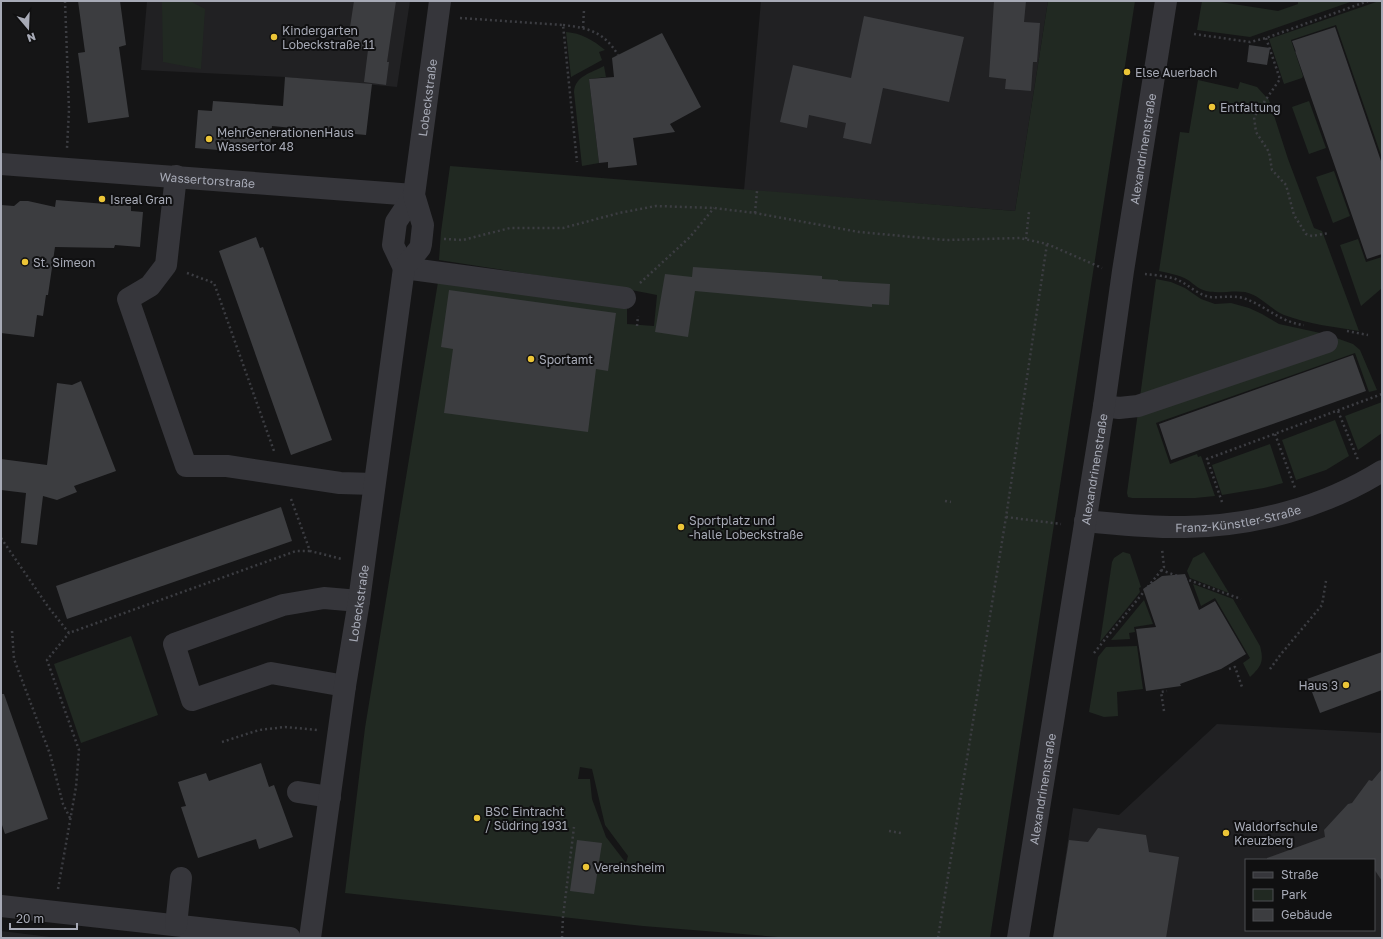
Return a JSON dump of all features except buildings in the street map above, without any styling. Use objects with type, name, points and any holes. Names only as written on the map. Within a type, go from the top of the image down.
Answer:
[{"type":"street","name":"Alexandrinenstraße","points":[[1018,937],[1104,406],[1123,271],[1166,1]]},
{"type":"street","name":"Lobeckstraße","points":[[310,938],[345,686],[359,601],[404,268],[420,248],[421,244],[423,225],[414,195],[439,8]]},
{"type":"street","name":"Wassertorstraße","points":[[1,164],[414,195]]},
{"type":"street","points":[[176,176],[166,265],[150,286],[128,299],[186,466],[227,466],[340,483],[374,484]]},
{"type":"street","points":[[404,268],[625,298]]},
{"type":"street","points":[[1104,406],[1119,408],[1138,406],[1334,336]]},
{"type":"street","name":"Franz-Künstler-Straße","points":[[1085,521],[1160,527],[1205,527],[1230,524],[1276,516],[1342,492],[1374,476]]},
{"type":"street","points":[[345,686],[271,673],[192,700],[174,644],[283,604],[324,598],[359,601]]},
{"type":"street","points":[[298,792],[330,797]]},
{"type":"street","points":[[176,925],[181,878]]},
{"type":"street","points":[[1,906],[290,938]]},
{"type":"path","points":[[65,1],[69,110],[66,168]]},
{"type":"path","points":[[1194,34],[1250,42],[1266,38],[1368,1]]},
{"type":"path","points":[[439,8],[592,30],[608,42],[618,55]]},
{"type":"path","points":[[583,28],[584,10]]},
{"type":"path","points":[[563,25],[577,162]]},
{"type":"path","points":[[1266,38],[1280,79],[1254,117],[1256,132],[1268,152],[1272,170],[1286,185],[1294,215],[1306,234],[1312,236],[1329,233]]},
{"type":"path","points":[[755,213],[757,191]]},
{"type":"path","points":[[440,239],[463,240],[510,228],[563,228],[619,213],[656,206],[714,208],[755,213],[859,232],[938,239],[1020,238],[1047,244],[1099,268],[1176,280],[1189,286],[1197,292],[1210,297],[1232,296],[1242,298],[1288,322],[1308,326]]},
{"type":"path","points":[[625,298],[690,237],[714,208]]},
{"type":"path","points":[[1026,239],[1029,212]]},
{"type":"path","points":[[938,938],[1006,517],[1047,244]]},
{"type":"path","points":[[166,265],[214,283],[310,551]]},
{"type":"path","points":[[1334,336],[1368,335]]},
{"type":"path","points":[[1230,524],[1207,459],[1382,394]]},
{"type":"path","points":[[1338,411],[1374,476]]},
{"type":"path","points":[[1275,434],[1302,507]]},
{"type":"path","points":[[945,501],[951,502]]},
{"type":"path","points":[[1006,517],[1061,524]]},
{"type":"path","points":[[1094,653],[1164,567],[1160,527]]},
{"type":"path","points":[[1,538],[49,608],[69,633]]},
{"type":"path","points":[[55,912],[76,787],[79,750],[47,660],[69,633],[296,551],[310,551],[364,564]]},
{"type":"path","points":[[1161,570],[1241,599]]},
{"type":"path","points":[[1270,669],[1280,654],[1322,605],[1326,581]]},
{"type":"path","points":[[12,631],[14,659],[50,754],[63,804],[71,819]]},
{"type":"path","points":[[1229,669],[1235,667],[1242,687]]},
{"type":"path","points":[[1164,711],[1161,692],[1167,691]]},
{"type":"path","points":[[222,742],[258,730],[285,727],[339,733]]},
{"type":"path","points":[[562,938],[563,917],[574,828]]},
{"type":"path","points":[[889,830],[901,833]]},
{"type":"shaded area","name":"Kindergarten Lobeckstraße 11","points":[[147,1],[410,1],[397,87],[285,77],[141,70]]},
{"type":"shaded area","points":[[761,1],[1048,1],[1015,211],[744,190]]},
{"type":"shaded area","name":"Waldorfschule Kreuzberg","points":[[1217,724],[1382,733],[1382,938],[1053,938],[1073,808],[1119,815]]},
{"type":"shaded area","points":[[1,931],[58,938],[1,938]]},
{"type":"green space","points":[[162,1],[190,1],[205,9],[201,69],[163,62]]},
{"type":"green space","name":"Sportplatz und -halle Lobeckstraße","points":[[1048,1],[1135,1],[990,938],[791,938],[643,926],[345,893],[365,728],[438,282],[627,308],[627,324],[654,326],[657,295],[439,260],[441,232],[450,166],[1015,211]],"holes":[[[580,767],[592,769],[605,825],[628,856],[626,863],[606,837],[592,799],[590,779],[578,779]]]},
{"type":"green space","points":[[1202,1],[1214,1],[1278,11],[1298,4],[1298,1],[1353,1],[1250,37],[1197,30]]},
{"type":"green space","points":[[1382,1],[1382,158],[1336,25],[1291,40],[1303,76],[1302,78],[1284,84],[1269,39]]},
{"type":"green space","points":[[566,32],[582,35],[600,46],[605,50],[599,52],[602,60],[571,77]]},
{"type":"green space","points":[[604,66],[606,77],[589,79],[599,163],[582,166],[574,92],[575,87],[577,82],[584,76]]},
{"type":"green space","points":[[1198,80],[1238,89],[1240,82],[1257,87],[1269,100],[1288,159],[1314,228],[1322,231],[1359,331],[1302,321],[1279,313],[1251,294],[1245,292],[1206,291],[1198,288],[1188,280],[1174,274],[1159,271],[1180,132],[1189,133]]},
{"type":"green space","points":[[1309,101],[1326,148],[1309,154],[1292,107]]},
{"type":"green space","points":[[1334,171],[1350,216],[1333,223],[1316,177]]},
{"type":"green space","points":[[1358,239],[1366,262],[1382,257],[1382,288],[1361,306],[1340,245]]},
{"type":"green space","points":[[1156,279],[1171,282],[1185,288],[1201,299],[1215,304],[1231,303],[1249,308],[1279,324],[1325,334],[1353,344],[1360,350],[1377,390],[1369,392],[1355,353],[1156,423],[1170,464],[1197,454],[1198,457],[1201,456],[1215,496],[1195,498],[1128,497],[1127,493]]},
{"type":"green space","points":[[1382,402],[1382,433],[1358,450],[1345,416]]},
{"type":"green space","points":[[1335,420],[1349,456],[1326,470],[1296,480],[1282,440]]},
{"type":"green space","points":[[1270,444],[1283,483],[1264,488],[1222,495],[1212,465]]},
{"type":"green space","points":[[1123,552],[1130,554],[1141,587],[1139,588],[1140,592],[1100,642],[1112,562],[1114,558]]},
{"type":"green space","points":[[1204,552],[1229,593],[1190,578],[1187,571],[1193,558]]},
{"type":"green space","points":[[1193,584],[1233,599],[1260,646],[1262,660],[1257,670],[1250,677],[1243,663],[1250,658],[1215,598],[1201,606]]},
{"type":"green space","points":[[1144,600],[1153,624],[1134,627],[1135,632],[1129,633],[1130,639],[1111,640]]},
{"type":"green space","points":[[131,636],[158,715],[81,743],[54,664]]},
{"type":"green space","points":[[1137,646],[1143,689],[1117,692],[1118,716],[1104,717],[1089,712],[1098,657],[1106,647]]},
{"type":"place","name":"Kindergarten Lobeckstraße 11","points":[[274,37]]},
{"type":"place","name":"Else Auerbach","points":[[1127,72]]},
{"type":"place","name":"Entfaltung","points":[[1212,107]]},
{"type":"place","name":"MehrGenerationenHaus Wassertor 48","points":[[209,139]]},
{"type":"place","name":"Isreal Gran","points":[[102,199]]},
{"type":"place","name":"St. Simeon","points":[[25,262]]},
{"type":"place","name":"Sportamt","points":[[531,359]]},
{"type":"place","name":"Sportplatz und -halle Lobeckstraße","points":[[681,527]]},
{"type":"place","name":"Haus 3","points":[[1346,685]]},
{"type":"place","name":"BSC Eintracht / Südring 1931","points":[[477,818]]},
{"type":"place","name":"Waldorfschule Kreuzberg","points":[[1226,833]]},
{"type":"place","name":"Vereinsheim","points":[[586,867]]}]
